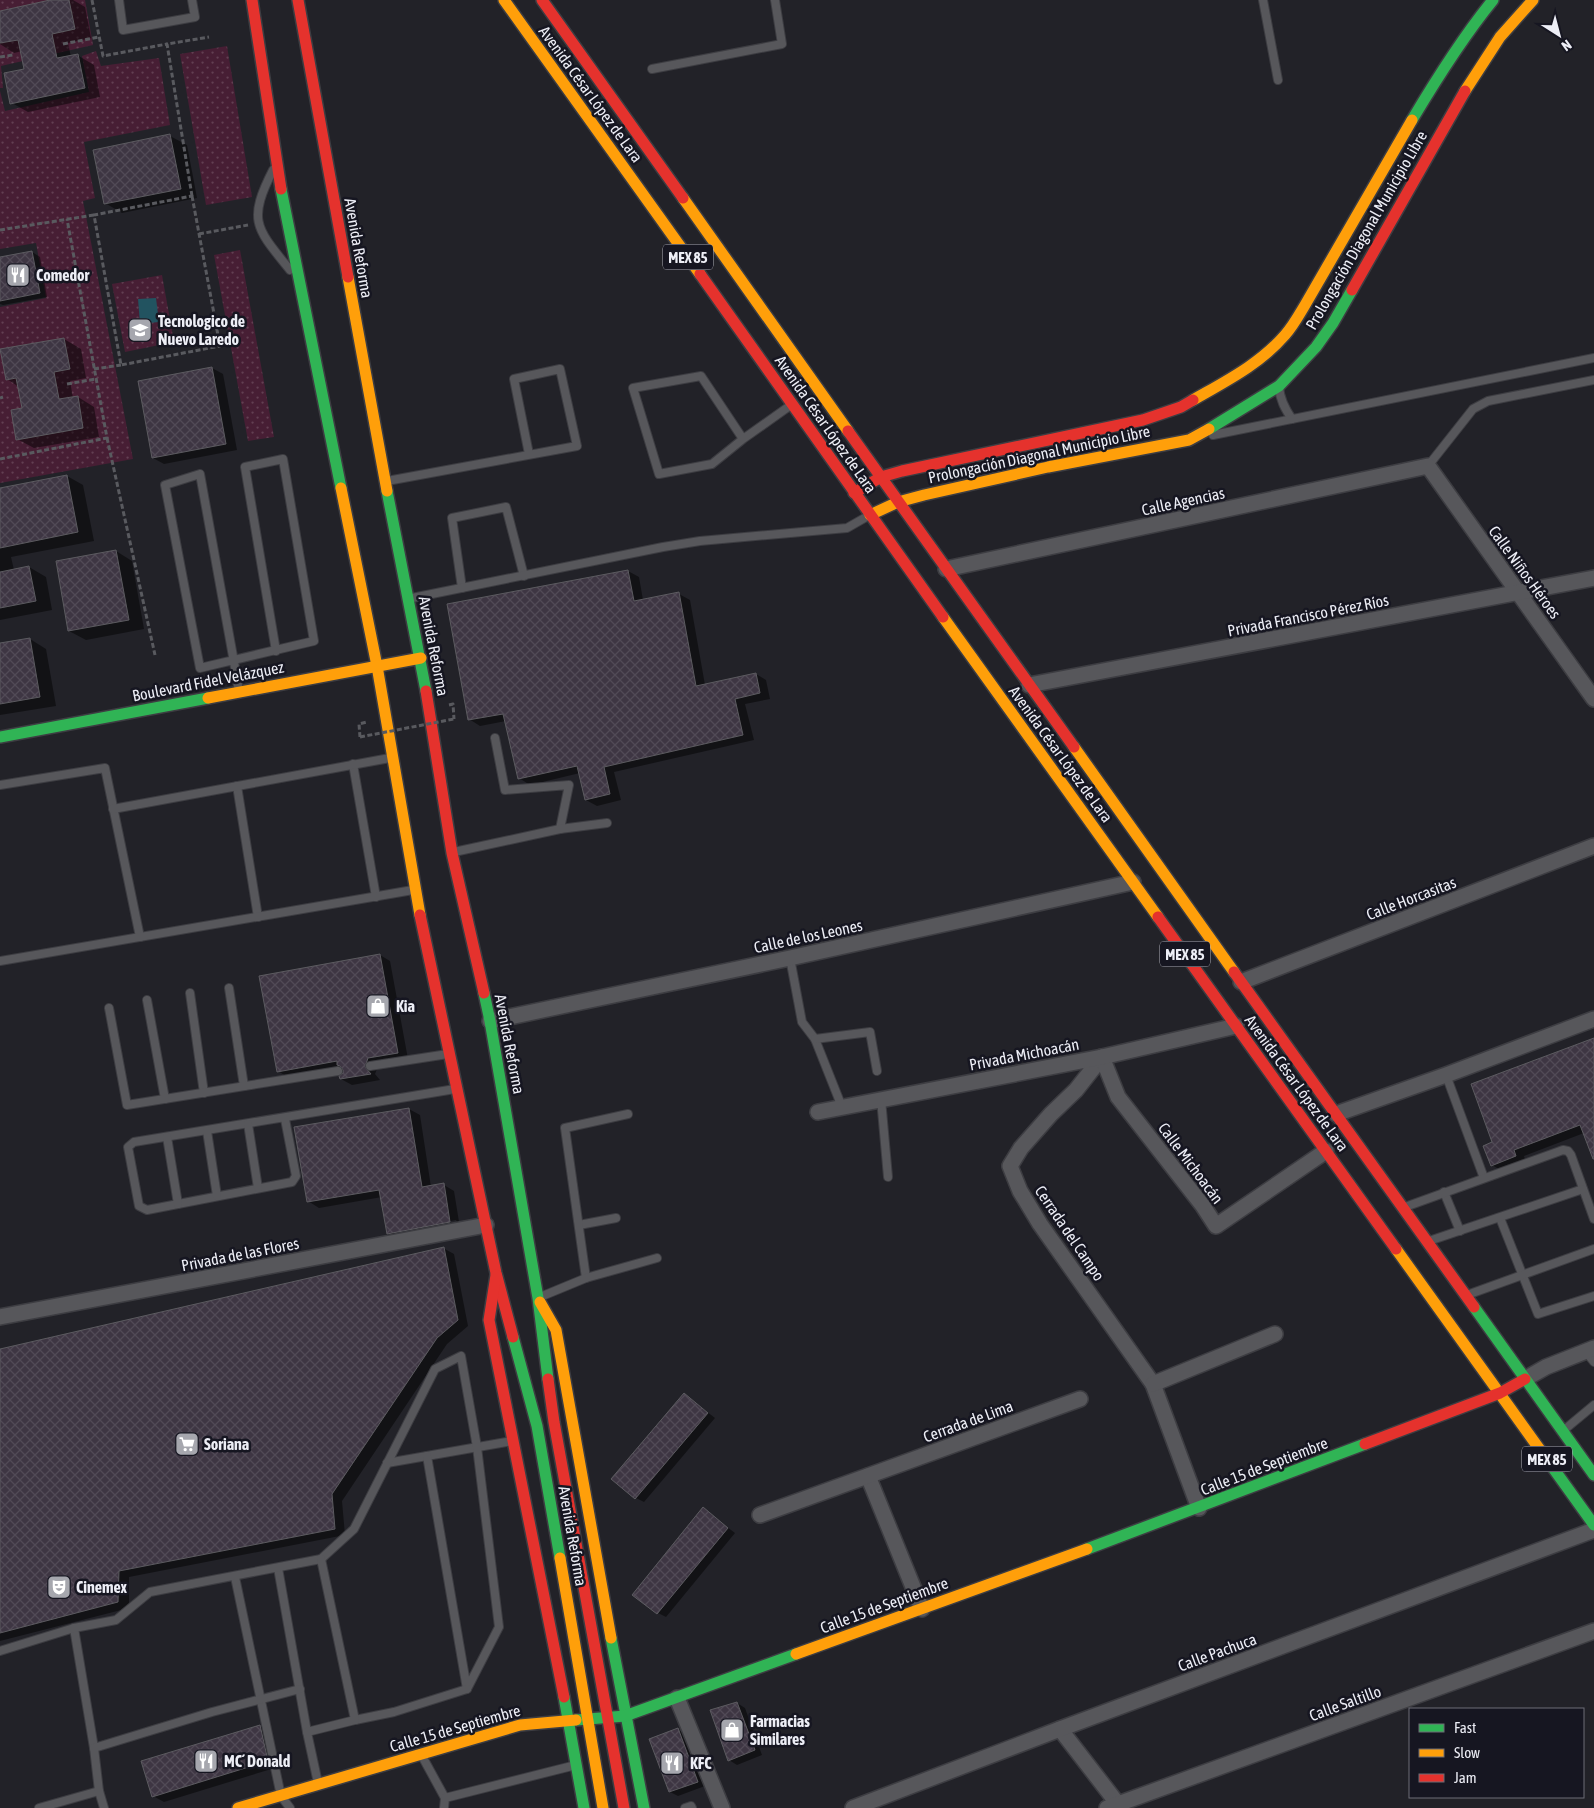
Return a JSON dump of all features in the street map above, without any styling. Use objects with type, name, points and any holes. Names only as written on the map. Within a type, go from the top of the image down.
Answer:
[{"type":"main road","name":"Avenida Reforma","points":[[252,0],[298,280],[377,666],[415,890],[496,1273],[537,1426],[603,1808]]},
{"type":"main road","name":"Avenida Reforma","points":[[298,0],[385,481],[421,658],[452,853],[490,1021],[538,1298],[554,1422],[624,1808]]},
{"type":"main road","name":"Avenida César López de Lara","points":[[504,0],[793,404],[854,494],[1594,1525]]},
{"type":"main road","name":"Avenida César López de Lara","points":[[542,0],[898,502],[1594,1475]]},
{"type":"main road","name":"Prolongación Diagonal Municipio Libre","points":[[870,515],[898,502],[1047,454],[1181,407],[1242,372],[1262,358],[1286,334],[1305,305],[1438,76],[1475,22],[1494,0]]},
{"type":"main road","name":"Prolongación Diagonal Municipio Libre","points":[[854,494],[881,477],[1047,454],[1189,440],[1234,416],[1279,386],[1316,347],[1332,323],[1410,190],[1474,75],[1500,36],[1533,0]]},
{"type":"main road","name":"Boulevard Fidel Velázquez","points":[[0,737],[421,658]]},
{"type":"main road","name":"Avenida Reforma","points":[[496,1273],[489,1320],[569,1720],[584,1808]]},
{"type":"main road","name":"Avenida Reforma","points":[[538,1298],[556,1330],[625,1716],[644,1808]]},
{"type":"main road","name":"Calle 15 de Septiembre","points":[[238,1808],[520,1725],[625,1716],[1199,1508],[1500,1394],[1525,1378]]},
{"type":"street","name":"Calle Agencias","points":[[946,569],[1428,466]]},
{"type":"street","name":"Calle Niños Héroes","points":[[1428,466],[1594,699]]},
{"type":"street","name":"Privada Francisco Pérez Ríos","points":[[1029,685],[1594,578]]},
{"type":"street","name":"Calle Horcasitas","points":[[1241,982],[1594,846]]},
{"type":"street","name":"Calle de los Leones","points":[[490,1021],[790,958],[1133,882]]},
{"type":"street","points":[[1336,1114],[1594,1019]]},
{"type":"street","name":"Privada Michoacán","points":[[818,1112],[1102,1057],[1236,1026]]},
{"type":"street","name":"Calle Michoacán","points":[[1102,1057],[1118,1097],[1203,1206],[1216,1226],[1326,1151]]},
{"type":"street","name":"Cerrada del Campo","points":[[1102,1057],[1076,1090],[1051,1114],[1021,1148],[1010,1166],[1020,1192],[1040,1224],[1153,1384],[1199,1508]]},
{"type":"street","name":"Privada de las Flores","points":[[0,1317],[486,1225]]},
{"type":"street","points":[[1153,1384],[1275,1334]]},
{"type":"street","points":[[1525,1378],[1546,1367],[1591,1354]]},
{"type":"street","name":"Cerrada de Lima","points":[[760,1515],[1080,1399]]},
{"type":"street","points":[[868,1476],[922,1609]]},
{"type":"street","name":"Calle Pachuca","points":[[853,1808],[1594,1530]]},
{"type":"street","name":"Calle Saltillo","points":[[1116,1807],[1594,1631]]},
{"type":"street","points":[[676,1698],[722,1808]]},
{"type":"street","points":[[1060,1729],[1116,1807]]},
{"type":"lane","points":[[119,0],[123,30],[195,17],[192,0]]},
{"type":"lane","points":[[652,69],[782,44],[775,0]]},
{"type":"lane","points":[[1263,0],[1278,80]]},
{"type":"lane","points":[[277,161],[263,190],[256,211],[260,230],[298,280]]},
{"type":"lane","points":[[1189,440],[1594,358]]},
{"type":"lane","points":[[385,481],[577,446],[560,369],[514,379],[529,454]]},
{"type":"lane","points":[[743,439],[701,376],[633,388],[659,474],[712,464],[743,439],[793,404]]},
{"type":"lane","points":[[1428,466],[1474,409],[1488,401],[1594,380]]},
{"type":"lane","points":[[1279,386],[1282,402],[1292,419]]},
{"type":"lane","points":[[239,692],[234,662],[200,474],[165,485],[200,668],[234,662],[276,651],[314,641],[283,459],[245,467],[276,651]]},
{"type":"lane","points":[[462,588],[452,518],[506,507],[524,576]]},
{"type":"lane","points":[[409,598],[663,547],[848,528],[870,515]]},
{"type":"lane","points":[[495,738],[505,790],[569,786],[560,829]]},
{"type":"lane","points":[[113,809],[392,758]]},
{"type":"lane","points":[[353,764],[376,897]]},
{"type":"lane","points":[[0,785],[105,768],[140,937]]},
{"type":"lane","points":[[237,786],[258,917]]},
{"type":"lane","points":[[452,853],[560,829],[607,823]]},
{"type":"lane","points":[[0,961],[415,890]]},
{"type":"lane","points":[[790,958],[802,1022],[815,1039],[842,1107]]},
{"type":"lane","points":[[229,988],[244,1086]]},
{"type":"lane","points":[[190,993],[204,1093]]},
{"type":"lane","points":[[148,1000],[165,1099]]},
{"type":"lane","points":[[109,1008],[127,1105],[338,1071]]},
{"type":"lane","points":[[815,1039],[870,1032],[877,1071]]},
{"type":"lane","points":[[370,1066],[450,1053]]},
{"type":"lane","points":[[1446,1075],[1484,1178]]},
{"type":"lane","points":[[285,1118],[296,1176],[292,1182],[147,1210],[139,1206],[128,1147],[134,1142],[457,1089]]},
{"type":"lane","points":[[881,1100],[888,1177]]},
{"type":"lane","points":[[586,1278],[565,1128],[628,1114]]},
{"type":"lane","points":[[248,1124],[258,1188]]},
{"type":"lane","points":[[207,1131],[216,1196]]},
{"type":"lane","points":[[167,1137],[178,1204]]},
{"type":"lane","points":[[1403,1208],[1563,1150],[1568,1151],[1571,1155],[1594,1219]]},
{"type":"lane","points":[[1427,1242],[1583,1189]]},
{"type":"lane","points":[[1444,1192],[1460,1231]]},
{"type":"lane","points":[[579,1225],[616,1218]]},
{"type":"lane","points":[[1500,1218],[1538,1314],[1594,1296]]},
{"type":"lane","points":[[1465,1295],[1594,1249]]},
{"type":"lane","points":[[538,1298],[586,1278],[657,1258]]},
{"type":"lane","points":[[0,1651],[74,1628],[116,1620],[150,1592],[321,1559],[354,1529],[436,1369],[461,1356],[477,1447],[499,1627],[467,1689],[394,1712],[307,1732]]},
{"type":"lane","points":[[1563,1432],[1594,1405]]},
{"type":"lane","points":[[387,1463],[514,1441]]},
{"type":"lane","points":[[427,1456],[467,1689]]},
{"type":"lane","points":[[321,1559],[355,1720]]},
{"type":"lane","points":[[278,1568],[318,1784]]},
{"type":"lane","points":[[235,1577],[281,1796],[290,1808]]},
{"type":"lane","points":[[74,1628],[94,1748],[98,1790],[104,1808]]},
{"type":"lane","points":[[94,1748],[212,1712],[300,1689]]},
{"type":"lane","points":[[421,1754],[445,1798],[444,1808]]},
{"type":"lane","points":[[445,1798],[576,1765]]},
{"type":"lane","points":[[39,1808],[98,1790]]},
{"type":"lane","points":[[685,1808],[691,1806],[692,1808]]},
{"type":"path","points":[[63,44],[99,37]]},
{"type":"path","points":[[94,369],[220,346],[192,196],[167,44],[209,37]]},
{"type":"path","points":[[0,57],[13,56]]},
{"type":"path","points":[[0,230],[94,215],[192,196]]},
{"type":"path","points":[[94,215],[122,365]]},
{"type":"path","points":[[67,219],[96,379],[155,655]]},
{"type":"path","points":[[199,234],[250,225]]},
{"type":"path","points":[[67,384],[96,379]]},
{"type":"path","points":[[0,459],[108,438]]},
{"type":"path","points":[[368,722],[359,724],[360,737],[454,719],[453,704],[449,705]]},
{"type":"shaded area","points":[[0,0],[85,0],[93,45],[1,66],[3,88],[0,88]]},
{"type":"shaded area","points":[[227,46],[252,197],[206,205],[180,54]]},
{"type":"shaded area","points":[[96,51],[101,66],[159,58],[170,125],[84,142],[95,198],[83,201],[133,459],[0,483],[0,307],[46,298],[36,243],[0,249],[0,91],[5,111],[89,92],[82,56]]},
{"type":"shaded area","points":[[240,250],[274,437],[248,441],[214,255]]},
{"type":"shaded area","points":[[162,275],[174,342],[125,352],[112,284]]},
{"type":"water","points":[[156,298],[159,322],[140,324],[138,299]]},
{"type":"building","points":[[50,0],[69,0],[75,29],[52,34],[57,58],[78,54],[85,88],[10,104],[4,73],[24,69],[18,40],[0,43],[0,11]]},
{"type":"building","points":[[170,134],[181,189],[104,204],[93,150]]},
{"type":"building","name":"Comedor","points":[[32,251],[40,293],[0,301],[0,257]]},
{"type":"building","points":[[64,338],[70,369],[54,372],[59,399],[78,396],[83,428],[16,440],[11,410],[22,408],[16,378],[6,380],[0,349]]},
{"type":"building","points":[[212,367],[226,444],[152,458],[138,381]]},
{"type":"building","points":[[67,475],[78,532],[0,548],[0,488]]},
{"type":"building","points":[[116,550],[129,620],[68,631],[56,561]]},
{"type":"building","points":[[29,566],[36,601],[0,608],[0,572]]},
{"type":"building","points":[[628,570],[634,601],[679,592],[696,686],[756,673],[760,693],[735,699],[743,735],[604,767],[610,794],[585,800],[577,766],[518,779],[503,714],[468,720],[447,604]]},
{"type":"building","points":[[30,638],[40,697],[0,704],[0,643]]},
{"type":"building","points":[[380,954],[398,1053],[368,1058],[365,1067],[371,1074],[340,1079],[339,1076],[343,1073],[343,1070],[337,1065],[337,1061],[277,1072],[259,976]]},
{"type":"building","points":[[1594,1038],[1594,1159],[1580,1125],[1514,1150],[1516,1156],[1491,1166],[1483,1146],[1492,1142],[1471,1084]]},
{"type":"building","points":[[409,1108],[422,1187],[444,1183],[450,1222],[387,1234],[379,1190],[307,1202],[294,1127]]},
{"type":"building","name":"Soriana","points":[[444,1247],[458,1320],[437,1338],[332,1494],[335,1529],[119,1571],[118,1602],[0,1633],[0,1349]]},
{"type":"building","points":[[684,1393],[708,1413],[635,1499],[611,1479]]},
{"type":"building","points":[[703,1507],[728,1528],[657,1614],[632,1595]]},
{"type":"building","name":"Farmacias Similares","points":[[737,1702],[755,1750],[728,1761],[710,1710]]},
{"type":"building","name":"MC´ Donald","points":[[260,1725],[268,1761],[152,1797],[141,1761]]},
{"type":"building","points":[[678,1728],[698,1782],[669,1792],[649,1739]]},
{"type":"traffic: fast","points":[[1412,120],[1450,58],[1493,0]]},
{"type":"traffic: fast","points":[[281,189],[341,488]]},
{"type":"traffic: fast","points":[[1209,429],[1279,386],[1316,347],[1333,323],[1352,290]]},
{"type":"traffic: fast","points":[[387,491],[426,691]]},
{"type":"traffic: fast","points":[[0,737],[208,698]]},
{"type":"traffic: fast","points":[[484,993],[538,1298],[548,1379]]},
{"type":"traffic: fast","points":[[1474,1307],[1594,1475]]},
{"type":"traffic: fast","points":[[513,1337],[537,1426],[560,1558]]},
{"type":"traffic: fast","points":[[1087,1549],[1365,1444]]},
{"type":"traffic: fast","points":[[1543,1454],[1594,1525]]},
{"type":"traffic: fast","points":[[611,1638],[644,1808]]},
{"type":"traffic: fast","points":[[576,1720],[625,1716],[796,1654]]},
{"type":"traffic: fast","points":[[564,1697],[584,1808]]},
{"type":"traffic: slow","points":[[504,0],[700,274]]},
{"type":"traffic: slow","points":[[1465,91],[1500,37],[1533,0]]},
{"type":"traffic: slow","points":[[1193,400],[1254,363],[1288,332],[1412,120]]},
{"type":"traffic: slow","points":[[683,198],[848,431]]},
{"type":"traffic: slow","points":[[348,277],[387,491]]},
{"type":"traffic: slow","points":[[870,515],[898,502],[924,495],[1048,467],[1189,440],[1209,429]]},
{"type":"traffic: slow","points":[[341,488],[377,666],[420,915]]},
{"type":"traffic: slow","points":[[943,617],[1158,917]]},
{"type":"traffic: slow","points":[[208,698],[421,658]]},
{"type":"traffic: slow","points":[[1074,747],[1234,972]]},
{"type":"traffic: slow","points":[[1396,1249],[1543,1454]]},
{"type":"traffic: slow","points":[[540,1302],[556,1330],[611,1638]]},
{"type":"traffic: slow","points":[[796,1654],[1087,1549]]},
{"type":"traffic: slow","points":[[560,1558],[603,1808]]},
{"type":"traffic: slow","points":[[238,1808],[520,1725],[576,1720]]},
{"type":"traffic: jam","points":[[252,0],[281,189]]},
{"type":"traffic: jam","points":[[298,0],[348,277]]},
{"type":"traffic: jam","points":[[542,0],[683,198]]},
{"type":"traffic: jam","points":[[1352,290],[1465,91]]},
{"type":"traffic: jam","points":[[700,274],[943,617]]},
{"type":"traffic: jam","points":[[854,493],[881,477],[902,471],[1143,420],[1181,407],[1193,400]]},
{"type":"traffic: jam","points":[[848,431],[1074,747]]},
{"type":"traffic: jam","points":[[426,691],[452,853],[484,993]]},
{"type":"traffic: jam","points":[[420,915],[496,1273],[513,1337]]},
{"type":"traffic: jam","points":[[1158,917],[1396,1249]]},
{"type":"traffic: jam","points":[[1234,972],[1474,1307]]},
{"type":"traffic: jam","points":[[496,1275],[489,1320],[564,1697]]},
{"type":"traffic: jam","points":[[548,1379],[554,1422],[624,1808]]},
{"type":"traffic: jam","points":[[1365,1444],[1500,1393],[1525,1379]]},
{"type":"place","name":"Comedor","points":[[18,275]]},
{"type":"place","name":"Tecnologico de Nuevo Laredo","points":[[140,330]]},
{"type":"place","name":"Kia","points":[[378,1006]]},
{"type":"place","name":"Soriana","points":[[187,1444]]},
{"type":"place","name":"Cinemex","points":[[59,1587]]},
{"type":"place","name":"Farmacias Similares","points":[[732,1730]]},
{"type":"place","name":"MC´ Donald","points":[[206,1761]]},
{"type":"place","name":"KFC","points":[[672,1763]]}]
